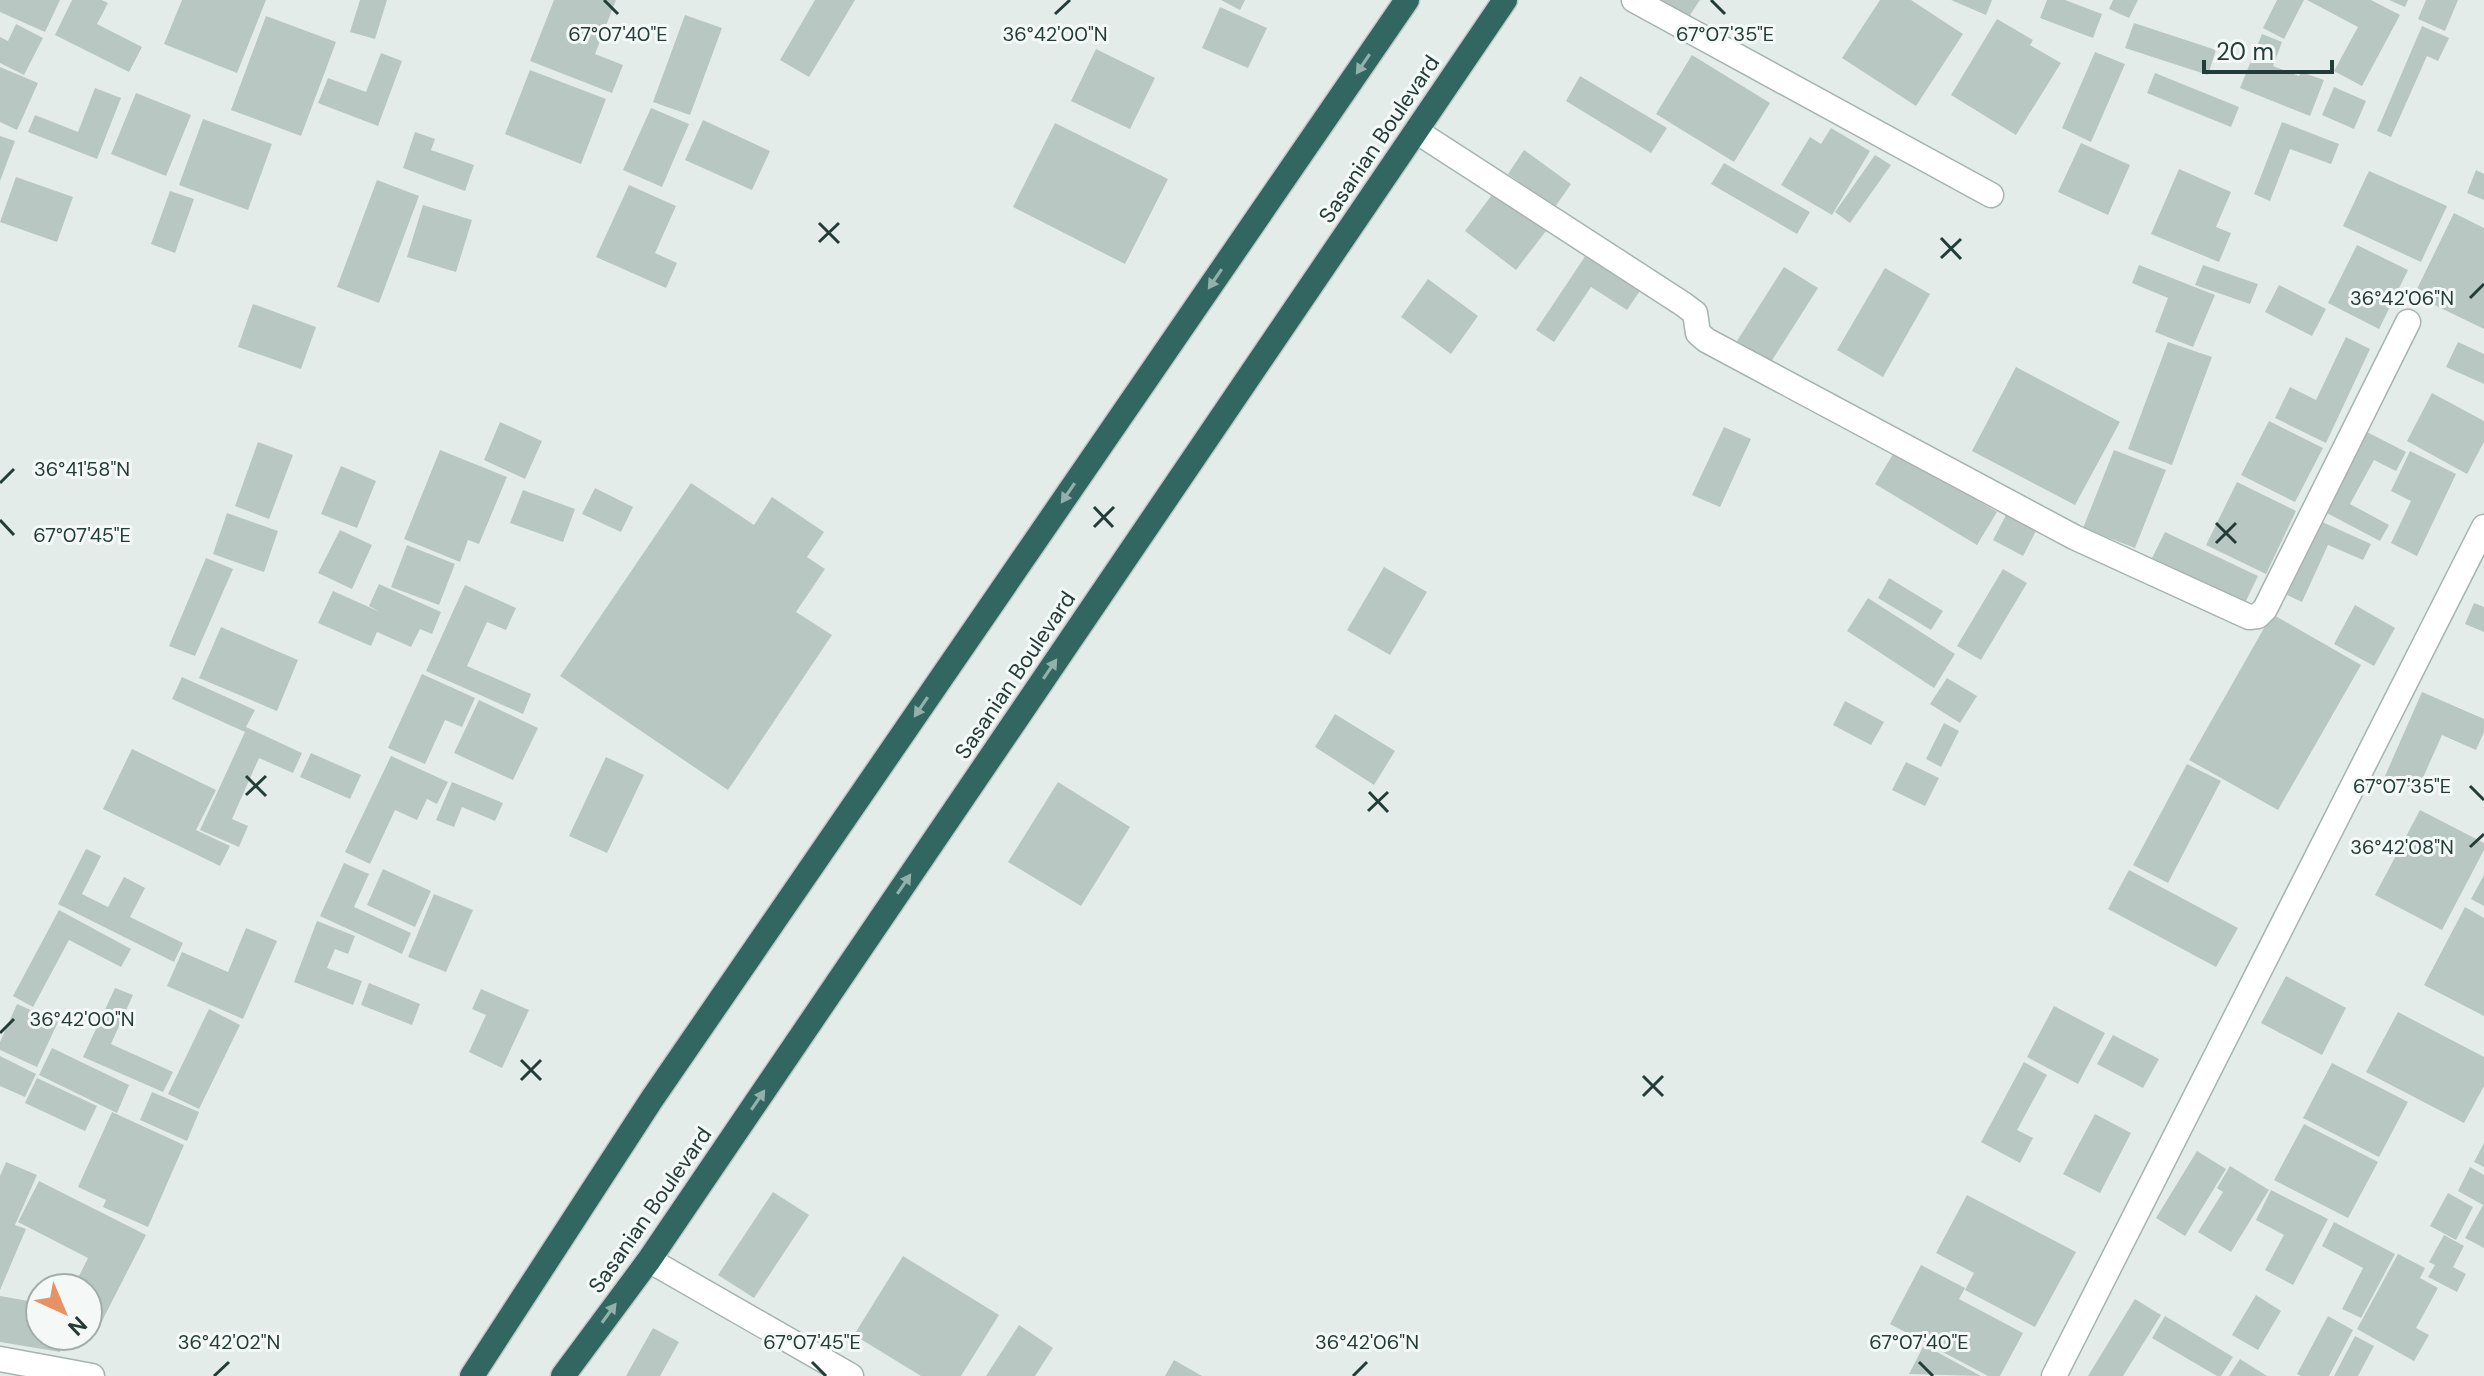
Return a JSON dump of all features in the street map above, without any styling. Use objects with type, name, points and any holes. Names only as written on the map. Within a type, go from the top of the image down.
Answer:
[{"type":"highway","points":[[472,1376],[652,1099],[1407,0]]},
{"type":"highway","name":"Sasanian Boulevard","points":[[563,1376],[649,1260],[1505,0]]},
{"type":"street","points":[[1634,0],[1991,195]]},
{"type":"street","points":[[1416,131],[1683,304],[1695,313],[1698,333],[1706,340],[2074,537],[2249,617],[2258,616],[2265,609],[2408,322]]},
{"type":"street","points":[[2054,1376],[2484,527]]},
{"type":"street","points":[[649,1260],[851,1376]]},
{"type":"street","points":[[0,1359],[92,1376]]},
{"type":"building","points":[[0,0],[60,0],[45,32],[0,12]]},
{"type":"building","points":[[72,0],[102,0],[108,3],[97,24],[142,47],[129,72],[55,35]]},
{"type":"building","points":[[182,0],[266,0],[237,73],[164,44]]},
{"type":"building","points":[[360,0],[387,0],[375,39],[350,32]]},
{"type":"building","points":[[554,0],[616,0],[595,54],[623,65],[612,93],[530,61]]},
{"type":"building","points":[[815,0],[855,0],[809,77],[780,60]]},
{"type":"building","points":[[1221,0],[1245,0],[1240,10]]},
{"type":"building","points":[[1654,0],[1700,0],[1686,21]]},
{"type":"building","points":[[1880,0],[1911,0],[1963,34],[1916,106],[1842,58]]},
{"type":"building","points":[[1951,0],[1992,0],[1986,15]]},
{"type":"building","points":[[2047,0],[2065,0],[2102,14],[2093,38],[2040,18]]},
{"type":"building","points":[[2113,0],[2138,0],[2129,18],[2109,9]]},
{"type":"building","points":[[2277,0],[2304,0],[2284,39],[2263,28]]},
{"type":"building","points":[[2307,0],[2371,0],[2400,15],[2362,86],[2334,71],[2358,27]]},
{"type":"building","points":[[2389,0],[2408,0],[2405,7]]},
{"type":"building","points":[[2426,0],[2458,0],[2445,31],[2418,19]]},
{"type":"building","points":[[1220,7],[1267,28],[1248,68],[1202,48]]},
{"type":"building","points":[[685,15],[722,28],[690,115],[653,102]]},
{"type":"building","points":[[266,16],[336,42],[301,136],[231,110]]},
{"type":"building","points":[[1997,19],[2033,40],[2030,45],[2061,63],[2016,135],[1951,95]]},
{"type":"building","points":[[2134,23],[2216,50],[2208,75],[2125,48]]},
{"type":"building","points":[[16,24],[43,38],[24,75],[0,63],[0,37],[8,41]]},
{"type":"building","points":[[2422,26],[2449,38],[2438,61],[2427,56],[2391,137],[2377,131]]},
{"type":"building","points":[[2262,34],[2282,42],[2273,66],[2299,76],[2301,72],[2324,80],[2310,116],[2240,88]]},
{"type":"building","points":[[1096,49],[1155,78],[1130,129],[1071,101]]},
{"type":"building","points":[[2095,52],[2125,64],[2091,142],[2062,128]]},
{"type":"building","points":[[381,53],[402,61],[378,126],[318,103],[328,78],[366,92]]},
{"type":"building","points":[[1692,55],[1770,103],[1734,162],[1656,114]]},
{"type":"building","points":[[0,67],[38,83],[17,130],[0,122]]},
{"type":"building","points":[[530,70],[606,99],[581,164],[505,134]]},
{"type":"building","points":[[2155,73],[2239,107],[2231,127],[2147,93]]},
{"type":"building","points":[[1580,76],[1667,128],[1651,153],[1566,101]]},
{"type":"building","points":[[2334,87],[2366,101],[2354,129],[2322,115]]},
{"type":"building","points":[[95,88],[121,98],[97,159],[28,132],[35,115],[78,132]]},
{"type":"building","points":[[136,93],[191,115],[166,176],[111,154]]},
{"type":"building","points":[[651,108],[689,124],[662,187],[623,170]]},
{"type":"building","points":[[203,119],[272,144],[248,210],[179,185]]},
{"type":"building","points":[[703,120],[770,151],[752,190],[685,160]]},
{"type":"building","points":[[2282,122],[2339,144],[2331,164],[2290,149],[2270,201],[2254,194]]},
{"type":"building","points":[[1055,123],[1168,179],[1125,264],[1013,207]]},
{"type":"building","points":[[1831,128],[1870,151],[1832,215],[1781,185],[1810,137],[1821,144]]},
{"type":"building","points":[[415,132],[435,139],[431,150],[474,165],[465,191],[403,168]]},
{"type":"building","points":[[0,136],[15,141],[0,181]]},
{"type":"building","points":[[2081,143],[2130,165],[2108,215],[2058,192]]},
{"type":"building","points":[[1524,150],[1571,184],[1555,207],[1508,174]]},
{"type":"building","points":[[1875,155],[1891,165],[1850,223],[1835,212]]},
{"type":"building","points":[[1724,163],[1810,212],[1797,234],[1711,184]]},
{"type":"building","points":[[2179,169],[2231,192],[2216,227],[2231,233],[2219,262],[2151,234]]},
{"type":"building","points":[[2476,170],[2484,174],[2484,200],[2467,193]]},
{"type":"building","points":[[2369,171],[2447,206],[2421,262],[2343,226]]},
{"type":"building","points":[[16,177],[73,197],[57,242],[0,222]]},
{"type":"building","points":[[377,180],[419,196],[379,303],[337,287]]},
{"type":"building","points":[[629,185],[676,206],[655,253],[677,263],[666,288],[596,257]]},
{"type":"building","points":[[170,191],[194,199],[175,253],[151,244]]},
{"type":"building","points":[[1494,192],[1546,231],[1516,270],[1465,231]]},
{"type":"building","points":[[423,205],[472,220],[456,272],[407,257]]},
{"type":"building","points":[[2454,213],[2484,228],[2484,329],[2414,295]]},
{"type":"building","points":[[2357,245],[2408,270],[2379,329],[2328,303]]},
{"type":"building","points":[[1588,252],[1642,288],[1627,310],[1591,287],[1554,342],[1536,330]]},
{"type":"building","points":[[2139,265],[2215,295],[2193,347],[2155,332],[2168,298],[2132,283]]},
{"type":"building","points":[[2203,265],[2258,284],[2250,304],[2195,285]]},
{"type":"building","points":[[1784,267],[1818,288],[1771,362],[1737,341]]},
{"type":"building","points":[[1885,268],[1930,294],[1883,377],[1837,350]]},
{"type":"building","points":[[1428,279],[1478,316],[1451,354],[1401,317]]},
{"type":"building","points":[[2279,285],[2326,309],[2312,336],[2265,312]]},
{"type":"building","points":[[253,304],[316,327],[301,369],[238,347]]},
{"type":"building","points":[[2346,337],[2370,349],[2326,443],[2275,418],[2290,387],[2316,400]]},
{"type":"building","points":[[2168,342],[2212,357],[2172,465],[2128,449]]},
{"type":"building","points":[[2458,342],[2484,354],[2484,384],[2446,367]]},
{"type":"building","points":[[2016,367],[2120,422],[2075,505],[1972,451]]},
{"type":"building","points":[[2432,393],[2484,421],[2484,442],[2467,474],[2407,441]]},
{"type":"building","points":[[2269,421],[2323,448],[2295,502],[2241,475]]},
{"type":"building","points":[[500,422],[542,441],[525,479],[484,460]]},
{"type":"building","points":[[1724,427],[1751,439],[1720,507],[1692,495]]},
{"type":"building","points":[[2365,431],[2406,452],[2396,471],[2374,460],[2350,504],[2389,525],[2380,541],[2323,511]]},
{"type":"building","points":[[258,442],[293,455],[269,519],[235,506]]},
{"type":"building","points":[[440,450],[507,477],[479,544],[468,540],[460,562],[404,539]]},
{"type":"building","points":[[2114,450],[2166,470],[2135,548],[2083,528]]},
{"type":"building","points":[[1895,451],[1997,512],[1977,545],[1875,484]]},
{"type":"building","points":[[2410,451],[2456,474],[2417,556],[2391,543],[2411,501],[2391,491]]},
{"type":"building","points":[[341,466],[376,481],[357,528],[321,514]]},
{"type":"building","points":[[2237,482],[2296,511],[2266,574],[2206,545]]},
{"type":"building","points":[[691,483],[754,525],[772,497],[824,532],[807,557],[825,569],[796,612],[832,635],[728,790],[560,676]]},
{"type":"building","points":[[595,488],[633,507],[621,532],[582,514]]},
{"type":"building","points":[[523,490],[575,509],[563,542],[510,523]]},
{"type":"building","points":[[2008,511],[2038,527],[2023,556],[1993,540]]},
{"type":"building","points":[[227,513],[278,531],[264,572],[213,554]]},
{"type":"building","points":[[2320,521],[2371,544],[2363,560],[2328,545],[2302,602],[2287,595]]},
{"type":"building","points":[[340,530],[372,545],[352,589],[318,573]]},
{"type":"building","points":[[2165,532],[2258,576],[2245,603],[2152,558]]},
{"type":"building","points":[[407,545],[455,564],[439,605],[391,587]]},
{"type":"building","points":[[206,558],[233,569],[195,656],[169,646]]},
{"type":"building","points":[[1384,567],[1427,592],[1390,655],[1347,630]]},
{"type":"building","points":[[2003,569],[2027,583],[1981,660],[1957,646]]},
{"type":"building","points":[[1889,578],[1943,611],[1931,630],[1878,598]]},
{"type":"building","points":[[379,584],[441,612],[432,634],[420,629],[411,647],[377,632],[371,646],[318,623],[333,591],[380,612],[369,606]]},
{"type":"building","points":[[465,585],[516,608],[506,630],[487,622],[467,666],[531,694],[523,714],[426,671]]},
{"type":"building","points":[[1868,598],[1955,654],[1934,688],[1847,631]]},
{"type":"building","points":[[2474,603],[2484,607],[2484,632],[2465,624]]},
{"type":"building","points":[[2355,605],[2395,628],[2374,666],[2334,644]]},
{"type":"building","points":[[2272,614],[2361,665],[2278,810],[2189,760]]},
{"type":"building","points":[[221,627],[298,660],[277,711],[199,678]]},
{"type":"building","points":[[422,674],[475,698],[462,727],[445,720],[425,764],[388,748]]},
{"type":"building","points":[[182,677],[255,710],[246,727],[302,753],[293,773],[259,758],[232,819],[248,826],[239,847],[200,830],[245,732],[172,699]]},
{"type":"building","points":[[1947,678],[1977,696],[1960,723],[1930,704]]},
{"type":"building","points":[[2422,692],[2484,719],[2484,732],[2476,750],[2442,735],[2417,791],[2385,776]]},
{"type":"building","points":[[479,700],[538,728],[513,780],[454,753]]},
{"type":"building","points":[[1845,701],[1884,722],[1871,745],[1833,725]]},
{"type":"building","points":[[1335,714],[1395,751],[1374,785],[1315,747]]},
{"type":"building","points":[[1944,723],[1959,731],[1941,767],[1926,759]]},
{"type":"building","points":[[132,749],[216,790],[196,830],[230,846],[220,866],[103,809]]},
{"type":"building","points":[[311,753],[361,775],[350,799],[300,777]]},
{"type":"building","points":[[391,756],[448,782],[437,804],[427,799],[417,820],[395,810],[370,864],[345,852]]},
{"type":"building","points":[[606,757],[644,775],[607,853],[569,836]]},
{"type":"building","points":[[1906,762],[1939,778],[1925,806],[1892,790]]},
{"type":"building","points":[[2187,764],[2221,781],[2168,883],[2133,865]]},
{"type":"building","points":[[452,782],[503,803],[495,821],[462,807],[454,827],[436,820]]},
{"type":"building","points":[[1058,782],[1130,827],[1081,906],[1008,862]]},
{"type":"building","points":[[2420,810],[2484,843],[2484,850],[2442,930],[2375,895]]},
{"type":"building","points":[[86,849],[101,856],[82,894],[108,907],[124,877],[145,888],[130,917],[183,943],[174,962],[58,904]]},
{"type":"building","points":[[344,863],[369,874],[354,907],[411,933],[402,954],[320,916]]},
{"type":"building","points":[[383,869],[431,891],[415,927],[367,905]]},
{"type":"building","points":[[2129,870],[2238,928],[2216,967],[2108,909]]},
{"type":"building","points":[[2484,875],[2484,906],[2471,899]]},
{"type":"building","points":[[434,894],[473,910],[446,972],[408,957]]},
{"type":"building","points":[[2465,907],[2484,918],[2484,1016],[2424,985]]},
{"type":"building","points":[[59,910],[131,949],[121,967],[69,940],[33,1007],[13,996]]},
{"type":"building","points":[[317,921],[355,936],[348,954],[335,949],[327,968],[362,981],[353,1005],[294,982]]},
{"type":"building","points":[[246,928],[277,941],[243,1019],[167,986],[182,952],[228,972]]},
{"type":"building","points":[[2286,976],[2346,1008],[2322,1055],[2261,1023]]},
{"type":"building","points":[[369,983],[420,1004],[412,1025],[361,1005]]},
{"type":"building","points":[[115,988],[133,995],[111,1044],[173,1072],[163,1092],[83,1057]]},
{"type":"building","points":[[481,989],[529,1010],[502,1068],[469,1052],[486,1015],[472,1009]]},
{"type":"building","points":[[17,1004],[58,1022],[37,1067],[0,1050],[0,1042]]},
{"type":"building","points":[[2054,1006],[2105,1033],[2078,1084],[2027,1057]]},
{"type":"building","points":[[209,1009],[240,1025],[199,1109],[168,1094]]},
{"type":"building","points":[[2398,1012],[2484,1057],[2484,1086],[2464,1123],[2366,1072]]},
{"type":"building","points":[[2113,1035],[2159,1059],[2143,1088],[2097,1064]]},
{"type":"building","points":[[52,1048],[129,1085],[117,1113],[39,1075]]},
{"type":"building","points":[[0,1056],[36,1074],[25,1097],[0,1086]]},
{"type":"building","points":[[2024,1062],[2047,1075],[2017,1130],[2033,1138],[2020,1163],[1981,1142]]},
{"type":"building","points":[[2332,1063],[2408,1102],[2379,1157],[2303,1118]]},
{"type":"building","points":[[37,1078],[97,1106],[85,1131],[25,1103]]},
{"type":"building","points":[[152,1092],[199,1112],[187,1141],[140,1120]]},
{"type":"building","points":[[112,1112],[184,1145],[148,1227],[103,1207],[106,1200],[78,1187]]},
{"type":"building","points":[[2095,1114],[2131,1133],[2100,1193],[2063,1174]]},
{"type":"building","points":[[2304,1124],[2378,1162],[2348,1218],[2274,1180]]},
{"type":"building","points":[[2484,1143],[2484,1167],[2474,1162]]},
{"type":"building","points":[[2197,1151],[2226,1169],[2185,1236],[2156,1218]]},
{"type":"building","points":[[6,1162],[37,1175],[15,1225],[26,1229],[0,1290],[0,1176]]},
{"type":"building","points":[[2230,1166],[2269,1190],[2231,1252],[2198,1232],[2223,1192],[2217,1188]]},
{"type":"building","points":[[2470,1167],[2484,1175],[2484,1248],[2465,1238],[2483,1205],[2458,1191]]},
{"type":"building","points":[[39,1181],[146,1235],[104,1317],[104,1272],[81,1272],[88,1258],[18,1222]]},
{"type":"building","points":[[2271,1190],[2328,1219],[2293,1285],[2265,1270],[2284,1235],[2256,1220]]},
{"type":"building","points":[[773,1192],[809,1215],[754,1298],[718,1275]]},
{"type":"building","points":[[2448,1193],[2473,1207],[2456,1240],[2430,1226]]},
{"type":"building","points":[[1967,1195],[2076,1252],[2035,1327],[1965,1290],[1974,1273],[1936,1253]]},
{"type":"building","points":[[2334,1222],[2395,1254],[2361,1318],[2342,1309],[2363,1268],[2322,1246]]},
{"type":"building","points":[[2444,1235],[2464,1246],[2453,1267],[2466,1274],[2457,1292],[2428,1277],[2435,1265],[2429,1262]]},
{"type":"building","points":[[2398,1254],[2425,1268],[2420,1278],[2438,1288],[2416,1328],[2429,1335],[2414,1361],[2357,1329]]},
{"type":"building","points":[[903,1256],[999,1315],[961,1376],[921,1376],[854,1335]]},
{"type":"building","points":[[1921,1265],[1965,1288],[1959,1299],[2023,1333],[2000,1376],[1988,1376],[1890,1324]]},
{"type":"building","points":[[2256,1295],[2281,1311],[2258,1350],[2232,1335]]},
{"type":"building","points":[[0,1296],[24,1300],[24,1346],[0,1342]]},
{"type":"building","points":[[2135,1299],[2161,1315],[2123,1376],[2088,1376]]},
{"type":"building","points":[[2165,1316],[2233,1357],[2221,1376],[2152,1338]]},
{"type":"building","points":[[2328,1316],[2353,1330],[2329,1376],[2301,1376],[2297,1374]]},
{"type":"building","points":[[1019,1325],[1053,1348],[1035,1376],[986,1376]]},
{"type":"building","points":[[653,1328],[679,1342],[660,1376],[626,1376]]},
{"type":"building","points":[[2355,1336],[2374,1346],[2358,1376],[2334,1376]]},
{"type":"building","points":[[1924,1345],[1981,1376],[1909,1374]]},
{"type":"building","points":[[2240,1359],[2267,1376],[2229,1376]]},
{"type":"building","points":[[1174,1360],[1202,1376],[1165,1376]]}]
